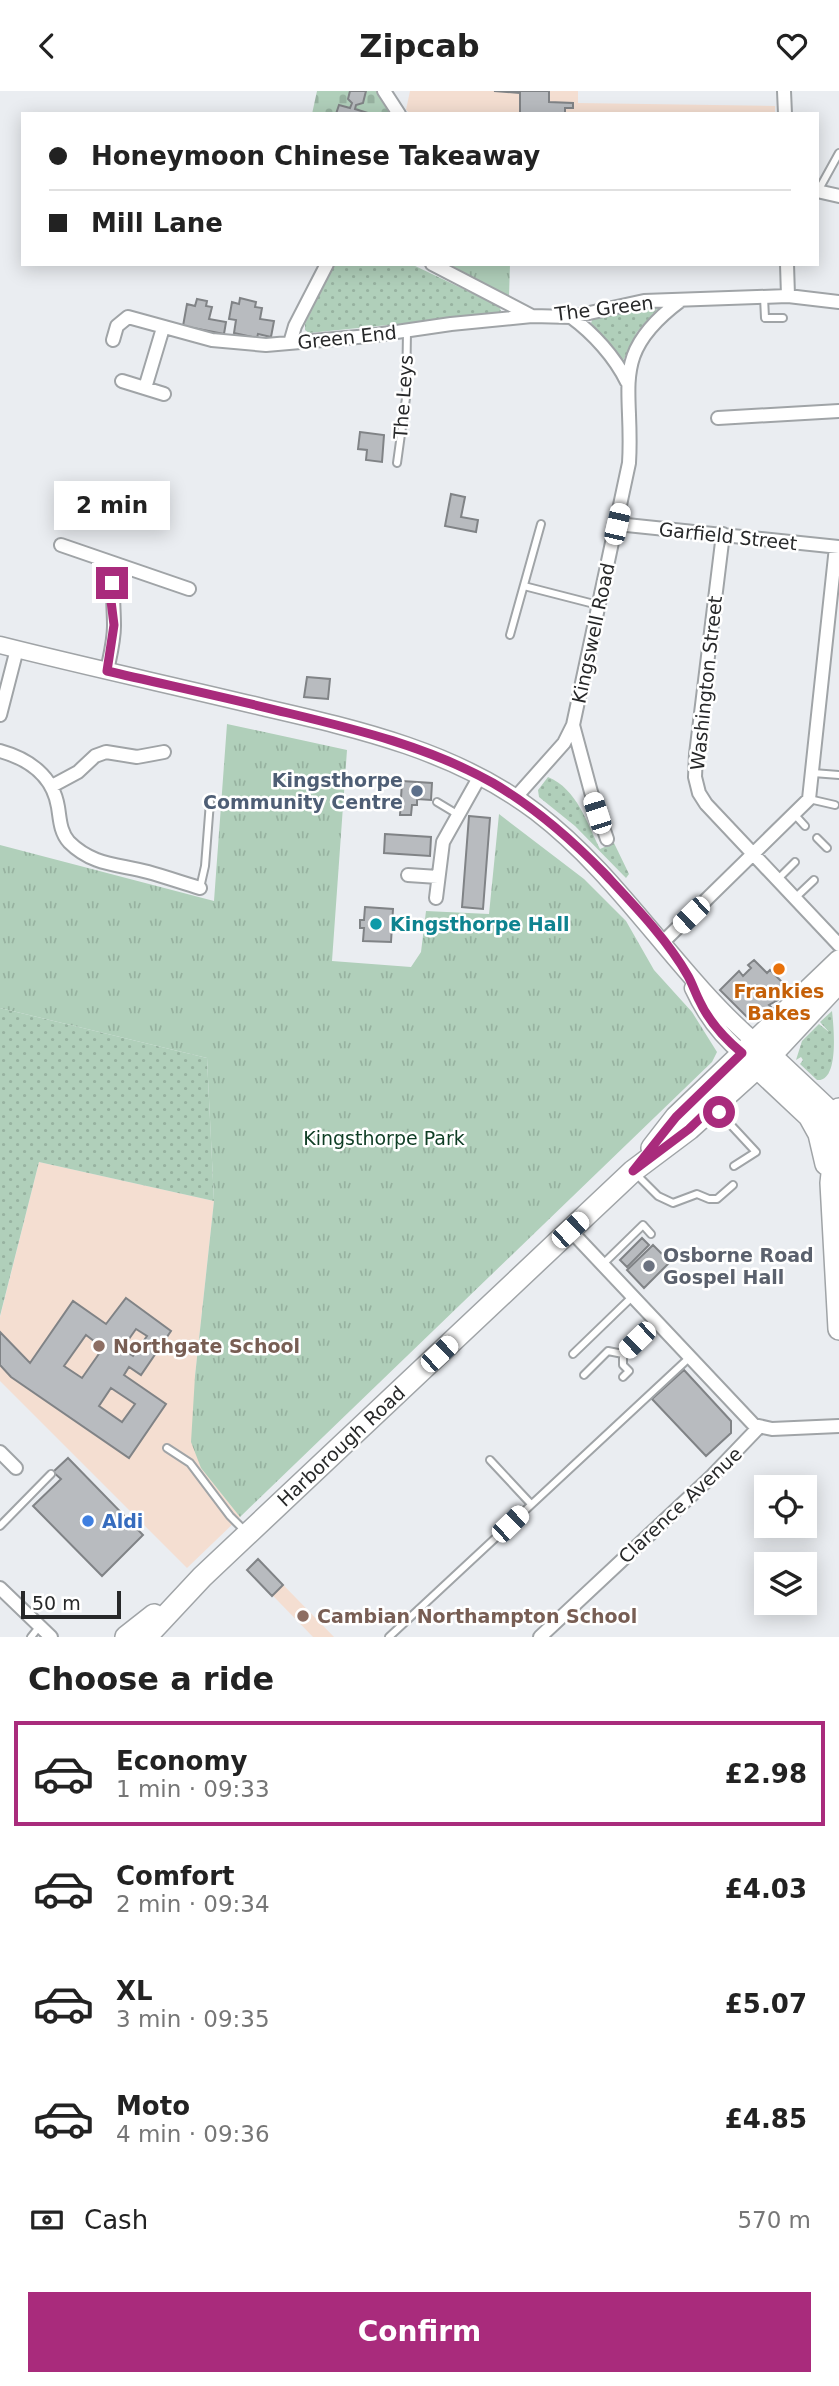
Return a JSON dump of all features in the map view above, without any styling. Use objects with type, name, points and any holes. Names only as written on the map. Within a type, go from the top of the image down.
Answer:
[{"type":"main road","name":"Harborough Road","points":[[633,1171],[676,1117],[839,961]]},
{"type":"main road","name":"Harborough Road","points":[[202,1577],[633,1171],[689,1129],[713,1106],[752,1045],[834,987]]},
{"type":"main road","points":[[752,1045],[837,1119],[831,1183],[839,1329]]},
{"type":"main road","points":[[752,1045],[816,1125],[831,1183]]},
{"type":"main road","points":[[126,1637],[202,1577]]},
{"type":"main road","points":[[146,1637],[202,1577]]},
{"type":"street","points":[[384,91],[397,112]]},
{"type":"street","points":[[784,91],[785,112]]},
{"type":"street","points":[[819,191],[839,196]]},
{"type":"street","points":[[290,343],[295,326],[326,266]]},
{"type":"street","name":"The Green","points":[[436,266],[532,316],[571,317],[644,301],[788,296],[839,302]]},
{"type":"street","points":[[787,266],[788,296]]},
{"type":"street","name":"Kingswell Road","points":[[516,797],[564,743],[573,725],[629,463],[631,439],[628,383],[635,350],[651,325],[681,301]]},
{"type":"street","name":"Green End","points":[[113,340],[117,327],[128,317],[212,340],[265,345],[532,316]]},
{"type":"street","points":[[571,317],[582,324],[621,369],[628,383]]},
{"type":"street","points":[[145,388],[163,328]]},
{"type":"street","points":[[122,381],[164,394]]},
{"type":"street","points":[[718,418],[839,411]]},
{"type":"street","name":"Garfield Street","points":[[617,524],[837,547]]},
{"type":"street","name":"Washington Street","points":[[723,534],[695,777],[699,793],[752,856],[839,945]]},
{"type":"street","points":[[61,545],[189,589]]},
{"type":"street","points":[[666,939],[795,815],[808,799],[837,547]]},
{"type":"street","points":[[107,671],[114,625],[112,583],[119,565]]},
{"type":"street","points":[[0,645],[363,731],[426,752],[480,776],[516,797],[592,861],[666,939],[729,1011],[749,1028],[759,1030],[752,1045],[688,976],[666,939]]},
{"type":"street","points":[[0,715],[17,649]]},
{"type":"street","points":[[573,725],[607,839]]},
{"type":"street","points":[[0,751],[26,760],[52,786],[58,804],[61,829],[68,841],[90,857],[107,865],[145,871],[200,888]]},
{"type":"street","points":[[52,786],[78,772],[95,756],[106,752],[138,757],[164,752]]},
{"type":"street","points":[[436,898],[443,842],[480,776]]},
{"type":"street","points":[[408,875],[438,877]]},
{"type":"street","points":[[570,1230],[749,1420],[759,1427],[772,1429],[839,1426]]},
{"type":"street","name":"Clarence Avenue","points":[[540,1637],[712,1476],[759,1427]]},
{"type":"street","points":[[0,1452],[16,1468]]},
{"type":"street","points":[[2,1590],[35,1635]]},
{"type":"street","points":[[2,1590],[51,1637]]},
{"type":"lane","points":[[819,189],[839,153]]},
{"type":"lane","points":[[764,297],[765,318],[783,318]]},
{"type":"lane","name":"The Leys","points":[[397,463],[406,398],[407,331]]},
{"type":"lane","points":[[510,635],[541,524]]},
{"type":"lane","points":[[524,586],[598,605]]},
{"type":"lane","points":[[813,773],[839,775]]},
{"type":"lane","points":[[808,799],[835,805]]},
{"type":"lane","points":[[200,888],[205,866],[210,802]]},
{"type":"lane","points":[[437,802],[457,814]]},
{"type":"lane","points":[[795,815],[805,826]]},
{"type":"lane","points":[[817,838],[827,848]]},
{"type":"lane","points":[[776,880],[795,862]]},
{"type":"lane","points":[[795,899],[814,880]]},
{"type":"lane","points":[[713,1106],[757,1152],[734,1166]]},
{"type":"lane","points":[[633,1171],[658,1196],[673,1203],[682,1202],[697,1194],[717,1199],[733,1185]]},
{"type":"lane","points":[[602,1265],[643,1225],[651,1234]]},
{"type":"lane","points":[[573,1354],[632,1297]]},
{"type":"lane","points":[[623,1377],[629,1371],[623,1365],[623,1354],[657,1322]]},
{"type":"lane","points":[[584,1375],[608,1351],[623,1354]]},
{"type":"lane","points":[[389,1637],[690,1357]]},
{"type":"lane","points":[[167,1448],[190,1463],[247,1534]]},
{"type":"lane","points":[[490,1461],[531,1504]]},
{"type":"lane","points":[[0,1526],[51,1474]]},
{"type":"shaded area","points":[[410,91],[578,91],[578,103],[775,106],[775,112],[406,110]]},
{"type":"shaded area","name":"Northgate School","points":[[39,1162],[214,1201],[195,1376],[201,1468],[240,1517],[187,1568],[0,1381],[0,1317]]},
{"type":"shaded area","name":"Cambian Northampton School","points":[[258,1559],[334,1637],[313,1637],[248,1570]]},
{"type":"green space","points":[[317,91],[377,91],[391,112],[312,112]]},
{"type":"green space","points":[[333,266],[415,266],[499,306],[501,311],[497,314],[309,333],[305,330],[305,324]]},
{"type":"green space","points":[[453,266],[510,266],[509,297]]},
{"type":"green space","points":[[660,306],[637,332],[623,361],[591,323],[593,318],[641,307]]},
{"type":"green space","name":"Kingsthorpe Park","points":[[227,724],[347,750],[332,961],[411,967],[421,952],[426,911],[489,914],[499,814],[584,879],[626,921],[654,970],[692,1012],[717,1052],[712,1062],[240,1517],[201,1468],[191,1442],[195,1376],[214,1201],[207,1058],[0,1008],[0,845],[214,901]]},
{"type":"green space","points":[[548,777],[558,782],[574,798],[600,849],[614,843],[629,874],[626,878],[575,826],[539,797],[538,790]]},
{"type":"green space","points":[[0,1008],[207,1058],[214,1201],[39,1162],[0,1316]]},
{"type":"green space","points":[[832,1011],[832,1064],[829,1073],[817,1080],[800,1064],[803,1060],[801,1057],[796,1060],[802,1041],[819,1024],[829,1032],[820,1022]]},
{"type":"building","points":[[350,91],[366,91],[363,103],[356,105],[355,109],[365,112],[337,112],[339,105],[350,108],[352,103],[348,99]]},
{"type":"building","points":[[494,91],[549,91],[549,102],[573,103],[573,108],[565,108],[565,112],[520,112],[520,93]]},
{"type":"building","points":[[240,298],[256,302],[255,307],[262,308],[260,319],[274,321],[271,337],[258,334],[257,338],[234,333],[236,320],[229,319],[232,302],[239,304]]},
{"type":"building","points":[[197,299],[207,301],[206,306],[212,307],[209,319],[226,322],[224,334],[183,326],[187,304],[195,306]]},
{"type":"building","points":[[360,432],[384,435],[382,462],[366,460],[367,450],[358,449]]},
{"type":"building","points":[[451,494],[465,497],[461,517],[478,520],[476,532],[445,526]]},
{"type":"building","points":[[307,677],[330,679],[328,699],[304,697]]},
{"type":"building","name":"Kingsthorpe Community Centre","points":[[402,781],[432,783],[431,800],[417,799],[417,805],[412,805],[411,815],[400,815]]},
{"type":"building","points":[[469,816],[490,818],[483,909],[462,907]]},
{"type":"building","points":[[385,834],[431,837],[430,856],[384,853]]},
{"type":"building","name":"Kingsthorpe Hall","points":[[365,907],[393,909],[391,942],[363,941],[364,928],[360,928],[360,920],[364,920]]},
{"type":"building","points":[[754,960],[767,973],[770,970],[784,984],[784,988],[777,995],[778,1000],[769,1005],[771,1007],[766,1012],[763,1010],[761,1017],[757,1016],[751,1021],[720,990],[739,971],[743,976],[751,968],[748,965]]},
{"type":"building","points":[[642,1238],[649,1245],[627,1267],[620,1260]]},
{"type":"building","name":"Osborne Road Gospel Hall","points":[[653,1245],[670,1262],[644,1288],[627,1270]]},
{"type":"building","points":[[126,1298],[171,1331],[141,1375],[129,1367],[124,1375],[166,1404],[129,1458],[11,1377],[0,1365],[0,1332],[30,1363],[73,1301],[106,1324]],"holes":[[[136,1329],[147,1336],[133,1356],[122,1349]],[[86,1335],[103,1348],[82,1378],[64,1366]],[[111,1388],[135,1404],[122,1422],[99,1406]]]},
{"type":"building","points":[[684,1370],[731,1421],[731,1433],[706,1456],[652,1399]]},
{"type":"building","name":"Aldi","points":[[68,1458],[143,1535],[102,1576],[33,1506],[61,1479],[53,1472]]},
{"type":"building","points":[[258,1559],[283,1585],[272,1596],[247,1570]]},
{"type":"place","name":"Kingsthorpe Community Centre","points":[[417,791]]},
{"type":"place","name":"Kingsthorpe Hall","points":[[376,924]]},
{"type":"place","name":"Frankies Bakes","points":[[779,969]]},
{"type":"place","name":"Osborne Road Gospel Hall","points":[[649,1266]]},
{"type":"place","name":"Northgate School","points":[[99,1346]]},
{"type":"place","name":"Aldi","points":[[88,1521]]},
{"type":"place","name":"Cambian Northampton School","points":[[303,1616]]},
{"type":"route","points":[[112,583],[114,625],[107,671],[334,723],[403,743],[442,758],[492,783],[527,805],[565,836],[592,861],[663,941],[688,976],[711,1021],[742,1053],[676,1117],[633,1171],[689,1129],[713,1106],[719,1112]]}]
